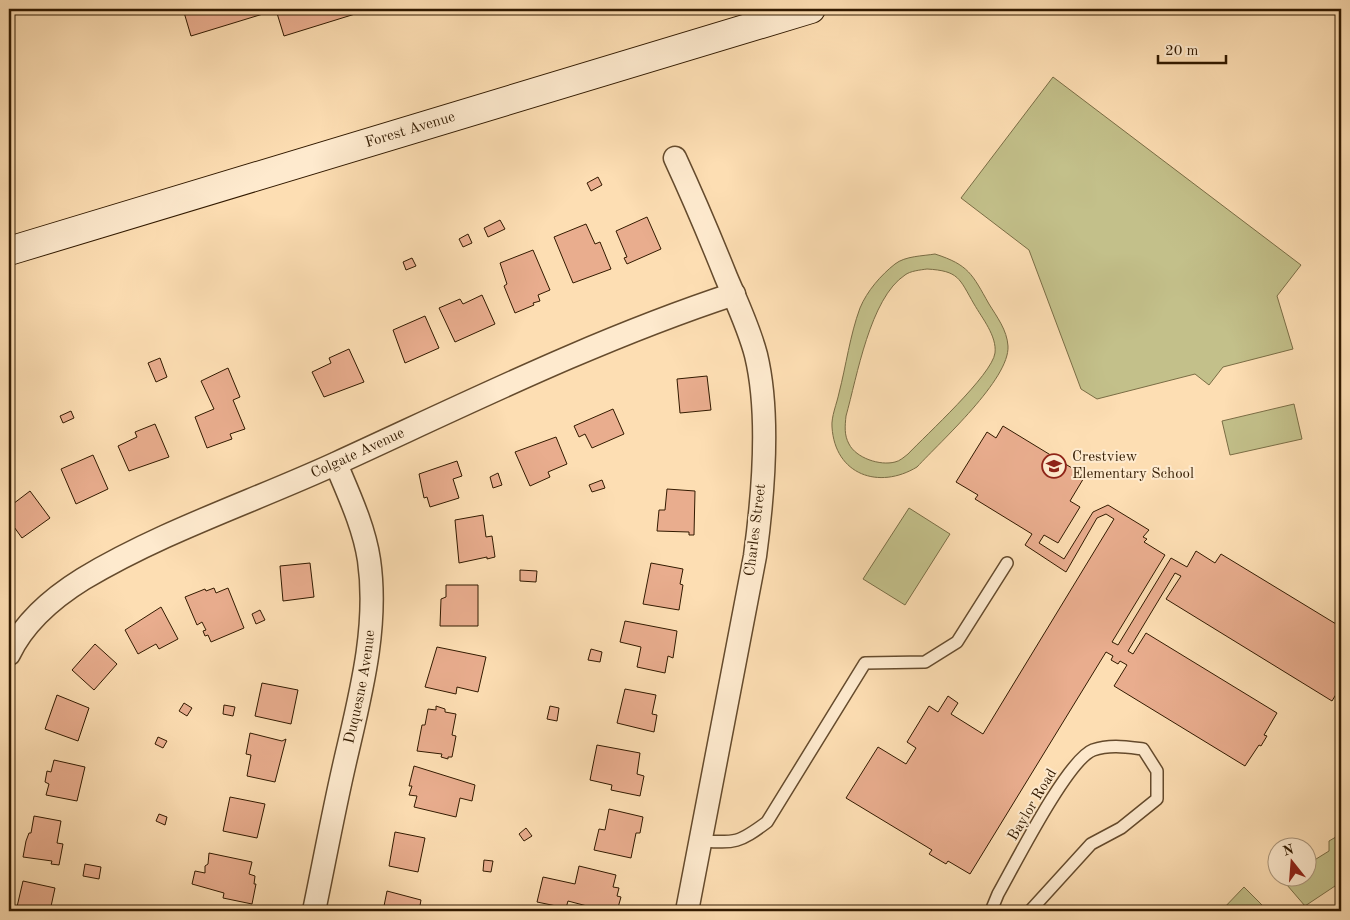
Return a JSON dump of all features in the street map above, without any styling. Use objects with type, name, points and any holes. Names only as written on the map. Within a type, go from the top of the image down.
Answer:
[{"type":"main road","name":"Forest Avenue","points":[[9,251],[810,9]]},
{"type":"street","name":"Charles Street","points":[[675,158],[734,294],[756,357],[762,397],[763,465],[756,556],[687,911]]},
{"type":"street","name":"Colgate Avenue","points":[[9,654],[32,621],[54,600],[82,580],[134,550],[336,464],[405,430],[604,342],[667,316],[734,294]]},
{"type":"street","name":"Duquesne Avenue","points":[[314,911],[356,714],[369,639],[371,604],[368,560],[362,529],[336,464]]},
{"type":"lane","points":[[701,841],[732,843],[744,839],[767,822],[865,663],[925,662],[957,642],[1008,563]]},
{"type":"lane","name":"Baylor Road","points":[[991,911],[998,894],[1069,772],[1092,750],[1120,746],[1143,749],[1157,771],[1158,785],[1156,798],[1120,828],[1091,844],[1030,911]]},
{"type":"shaded area","points":[[1053,77],[1301,265],[1277,296],[1293,349],[1223,367],[1209,385],[1195,374],[1097,399],[1081,389],[1029,250],[961,198]]},
{"type":"shaded area","points":[[935,254],[963,267],[973,278],[1004,329],[1008,346],[1006,360],[998,375],[972,409],[917,467],[903,474],[888,477],[874,477],[861,474],[850,467],[841,457],[835,443],[832,427],[833,414],[860,308],[875,284],[899,261]],"holes":[[[938,270],[952,274],[961,282],[985,321],[994,340],[995,353],[991,363],[971,390],[908,454],[899,461],[889,463],[869,460],[852,449],[847,441],[845,430],[846,416],[866,340],[874,319],[893,286],[905,275],[915,271]]]},
{"type":"shaded area","points":[[1294,404],[1302,439],[1230,455],[1222,421]]},
{"type":"shaded area","points":[[909,508],[950,534],[905,605],[863,579]]},
{"type":"shaded area","points":[[1341,834],[1341,882],[1305,906],[1290,888],[1318,888],[1318,858],[1329,851],[1329,841]]},
{"type":"shaded area","points":[[1244,887],[1268,911],[1221,911]]},
{"type":"building","points":[[183,9],[354,9],[355,14],[284,36],[276,10],[191,36]]},
{"type":"building","points":[[598,177],[602,185],[591,191],[587,183]]},
{"type":"building","points":[[647,217],[661,249],[627,264],[624,258],[627,257],[616,231]]},
{"type":"building","points":[[500,220],[505,229],[488,237],[484,228]]},
{"type":"building","points":[[586,224],[595,244],[600,242],[611,269],[573,283],[554,237]]},
{"type":"building","points":[[468,234],[472,243],[463,247],[459,239]]},
{"type":"building","points":[[533,250],[550,290],[538,295],[540,301],[533,303],[534,305],[515,313],[504,286],[507,284],[500,263]]},
{"type":"building","points":[[412,258],[416,266],[406,270],[403,262]]},
{"type":"building","points":[[482,295],[495,324],[455,342],[439,308],[460,299],[463,304]]},
{"type":"building","points":[[425,316],[439,348],[405,363],[393,330]]},
{"type":"building","points":[[349,349],[364,382],[324,397],[312,372],[331,363],[329,358]]},
{"type":"building","points":[[160,358],[167,377],[156,382],[148,363]]},
{"type":"building","points":[[228,368],[240,397],[233,400],[245,429],[230,434],[232,439],[207,448],[195,417],[214,409],[201,381]]},
{"type":"building","points":[[707,376],[711,410],[680,413],[677,379]]},
{"type":"building","points":[[613,409],[624,434],[592,448],[585,434],[579,437],[574,426]]},
{"type":"building","points":[[71,411],[74,418],[63,423],[60,416]]},
{"type":"building","points":[[155,424],[169,457],[129,471],[118,446],[137,437],[135,432]]},
{"type":"building","points":[[1003,426],[1085,476],[1070,501],[1080,507],[1058,543],[1044,535],[1039,543],[1064,559],[1093,512],[1108,505],[1149,530],[1143,537],[1147,539],[1144,542],[1165,555],[1112,642],[1118,645],[1171,558],[1187,567],[1196,551],[1215,563],[1221,554],[1341,627],[1341,686],[1332,701],[1166,599],[1181,576],[1175,573],[1128,651],[1133,654],[1146,633],[1277,713],[1264,735],[1267,736],[1261,746],[1259,745],[1245,766],[1114,686],[1127,665],[1120,661],[1118,664],[1111,660],[1113,656],[1106,652],[970,874],[948,861],[946,864],[929,854],[932,850],[846,798],[878,747],[906,764],[916,748],[907,742],[929,706],[938,712],[948,696],[958,703],[951,714],[983,734],[1114,519],[1106,514],[1097,518],[1066,572],[1025,545],[1032,534],[975,499],[978,495],[956,482],[987,432],[996,438]]},
{"type":"building","points":[[556,437],[567,464],[548,472],[550,477],[530,486],[515,452]]},
{"type":"building","points":[[93,455],[108,489],[76,504],[61,469]]},
{"type":"building","points":[[457,461],[462,476],[453,479],[459,498],[430,507],[427,497],[424,498],[419,474]]},
{"type":"building","points":[[498,473],[502,485],[493,488],[490,477]]},
{"type":"building","points":[[602,480],[605,488],[592,492],[589,485]]},
{"type":"building","points":[[667,489],[695,491],[694,535],[689,535],[689,532],[657,531],[659,510],[665,510]]},
{"type":"building","points":[[30,491],[50,518],[22,538],[9,520],[9,507]]},
{"type":"building","points":[[483,515],[486,537],[492,536],[495,557],[459,563],[455,520]]},
{"type":"building","points":[[310,563],[314,597],[283,601],[280,566]]},
{"type":"building","points":[[651,563],[683,569],[680,584],[683,585],[679,610],[643,604]]},
{"type":"building","points":[[520,570],[537,571],[536,582],[520,581]]},
{"type":"building","points":[[446,585],[478,585],[478,626],[440,626],[441,599],[446,597]]},
{"type":"building","points":[[214,588],[216,593],[228,588],[244,628],[211,642],[208,635],[205,636],[203,631],[206,630],[202,622],[197,625],[185,597],[205,589],[206,591]]},
{"type":"building","points":[[161,607],[178,639],[159,649],[156,644],[138,654],[125,630]]},
{"type":"building","points":[[260,610],[265,620],[256,624],[252,614]]},
{"type":"building","points":[[625,621],[677,631],[673,658],[668,656],[665,673],[637,667],[641,647],[620,642]]},
{"type":"building","points":[[95,644],[117,664],[94,690],[72,670]]},
{"type":"building","points":[[437,647],[486,657],[478,692],[457,687],[456,694],[425,687]]},
{"type":"building","points":[[591,649],[602,652],[600,662],[588,660]]},
{"type":"building","points":[[262,683],[298,690],[291,724],[255,716]]},
{"type":"building","points":[[625,689],[656,695],[652,714],[657,715],[654,732],[617,723]]},
{"type":"building","points":[[57,695],[89,708],[78,741],[45,729]]},
{"type":"building","points":[[184,703],[192,708],[187,716],[179,711]]},
{"type":"building","points":[[224,705],[235,707],[233,716],[223,714]]},
{"type":"building","points":[[436,706],[445,709],[445,712],[456,714],[452,735],[456,736],[452,757],[448,757],[448,759],[441,757],[442,754],[417,751],[422,725],[425,725],[428,709],[436,710]]},
{"type":"building","points":[[550,706],[559,708],[557,721],[547,719]]},
{"type":"building","points":[[250,733],[282,741],[286,739],[275,782],[247,776],[251,755],[246,754]]},
{"type":"building","points":[[158,737],[167,741],[163,748],[155,744]]},
{"type":"building","points":[[597,745],[640,753],[637,774],[644,776],[640,796],[611,790],[612,785],[590,780]]},
{"type":"building","points":[[54,760],[85,767],[77,801],[46,795],[49,784],[45,782],[47,771],[51,772]]},
{"type":"building","points":[[414,766],[475,785],[472,801],[460,798],[456,817],[414,807],[417,796],[409,795],[412,786],[409,786]]},
{"type":"building","points":[[230,797],[265,804],[257,838],[223,831]]},
{"type":"building","points":[[609,809],[643,817],[640,833],[636,833],[631,858],[594,850],[599,829],[605,830]]},
{"type":"building","points":[[159,814],[167,817],[165,825],[156,821]]},
{"type":"building","points":[[34,816],[61,821],[57,843],[63,844],[59,865],[51,864],[52,861],[23,857],[26,841],[29,833],[31,833]]},
{"type":"building","points":[[526,828],[532,836],[524,841],[519,834]]},
{"type":"building","points":[[395,832],[425,838],[418,872],[389,866]]},
{"type":"building","points":[[209,853],[252,862],[249,874],[255,876],[254,884],[256,884],[252,904],[223,898],[224,893],[192,884],[195,871],[205,873]]},
{"type":"building","points":[[484,860],[493,861],[491,872],[483,871]]},
{"type":"building","points":[[85,864],[101,867],[99,879],[83,876]]},
{"type":"building","points":[[579,866],[616,875],[613,887],[619,888],[617,896],[621,897],[617,911],[586,910],[587,906],[568,901],[566,908],[537,902],[543,877],[575,884]]},
{"type":"building","points":[[23,881],[55,888],[50,911],[16,911]]},
{"type":"building","points":[[387,891],[421,900],[419,911],[383,911]]},
{"type":"place","name":"Crestview Elementary School","points":[[1054,466]]}]
